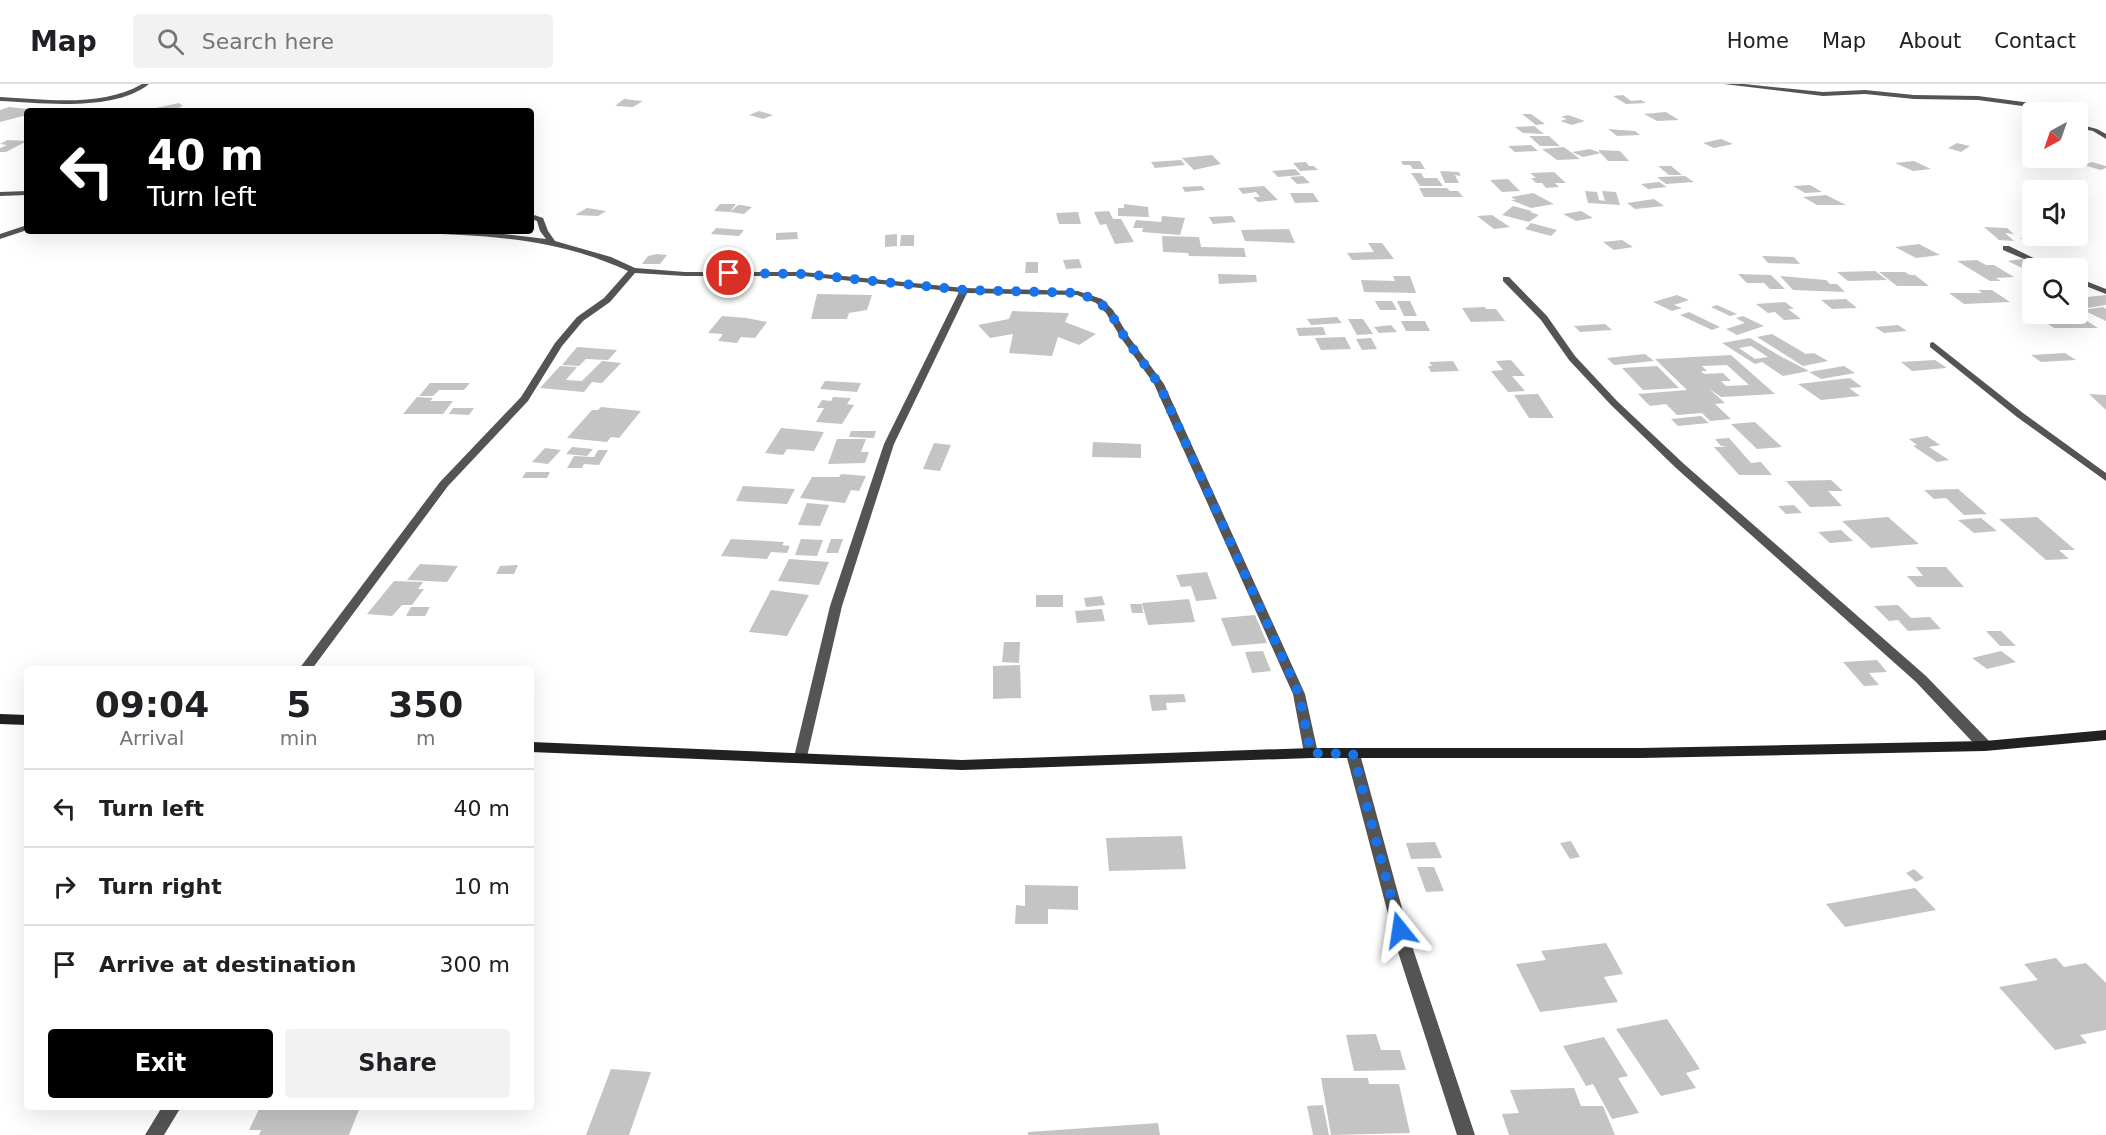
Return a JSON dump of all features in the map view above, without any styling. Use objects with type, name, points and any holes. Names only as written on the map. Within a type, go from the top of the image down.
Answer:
[{"type":"main road","points":[[0,719],[24,720]]},
{"type":"main road","points":[[534,747],[962,765],[1311,753],[1641,753],[1985,746],[2106,735]]},
{"type":"street","points":[[0,99],[96,100],[127,94],[147,84]]},
{"type":"street","points":[[1727,84],[1823,94],[1865,92],[1914,97],[1978,98],[2022,104]]},
{"type":"street","points":[[2088,128],[2106,137]]},
{"type":"street","points":[[0,194],[24,193]]},
{"type":"street","points":[[534,217],[540,220],[544,231],[554,244]]},
{"type":"street","points":[[0,237],[24,228]]},
{"type":"street","points":[[496,234],[554,244],[611,258],[633,270],[685,274],[803,274],[964,290],[1078,293],[1098,301],[1110,312],[1125,338],[1159,384],[1299,694],[1311,753]]},
{"type":"street","points":[[2006,248],[2028,258]]},
{"type":"street","points":[[307,666],[444,484],[525,399],[558,345],[580,319],[607,300],[633,270]]},
{"type":"street","points":[[1506,279],[1544,318],[1572,358],[1614,403],[1680,466],[1921,680],[1985,746]]},
{"type":"street","points":[[2088,284],[2106,292]]},
{"type":"street","points":[[801,757],[836,606],[889,444],[964,290]]},
{"type":"street","points":[[1933,345],[2020,415],[2106,478]]},
{"type":"street","points":[[1353,754],[1406,952],[1466,1135]]},
{"type":"street","points":[[153,1135],[170,1110]]},
{"type":"building","points":[[1623,95],[1631,101],[1641,100],[1646,103],[1626,104],[1613,96]]},
{"type":"building","points":[[624,99],[643,101],[633,107],[615,106]]},
{"type":"building","points":[[179,103],[183,106],[179,107],[180,108],[156,108]]},
{"type":"building","points":[[9,107],[24,109],[24,116],[0,122],[0,110]]},
{"type":"building","points":[[759,111],[773,115],[763,119],[749,115]]},
{"type":"building","points":[[1666,112],[1679,120],[1657,121],[1644,114]]},
{"type":"building","points":[[1522,114],[1531,114],[1545,124],[1536,125]]},
{"type":"building","points":[[1568,115],[1585,121],[1572,125],[1560,121],[1567,119],[1561,117]]},
{"type":"building","points":[[1534,126],[1544,134],[1523,133],[1515,127]]},
{"type":"building","points":[[1608,129],[1635,131],[1640,135],[1617,136]]},
{"type":"building","points":[[1529,136],[1549,136],[1560,146],[1540,146]]},
{"type":"building","points":[[1721,139],[1733,144],[1714,148],[1703,143]]},
{"type":"building","points":[[7,140],[24,141],[6,152],[0,152],[0,148],[7,145],[0,144]]},
{"type":"building","points":[[1957,143],[1970,146],[1961,152],[1948,148]]},
{"type":"building","points":[[1531,145],[1538,151],[1515,152],[1508,146]]},
{"type":"building","points":[[1564,147],[1580,159],[1557,160],[1542,149]]},
{"type":"building","points":[[1590,149],[1601,153],[1583,157],[1572,152]]},
{"type":"building","points":[[1598,150],[1620,151],[1629,161],[1608,161]]},
{"type":"building","points":[[1212,155],[1221,164],[1194,170],[1182,158]]},
{"type":"building","points":[[1181,160],[1185,165],[1155,168],[1151,162]]},
{"type":"building","points":[[1401,161],[1420,161],[1425,169],[1413,169],[1410,165],[1403,165]]},
{"type":"building","points":[[1914,161],[1931,169],[1913,171],[1895,163]]},
{"type":"building","points":[[1306,162],[1318,170],[1300,171],[1293,163]]},
{"type":"building","points":[[2092,162],[2106,166],[2106,168],[2101,170],[2088,166],[2088,163]]},
{"type":"building","points":[[1658,166],[1671,166],[1682,175],[1669,175]]},
{"type":"building","points":[[1295,169],[1301,175],[1278,177],[1272,171]]},
{"type":"building","points":[[1440,171],[1459,172],[1461,176],[1455,175],[1459,183],[1445,183]]},
{"type":"building","points":[[1554,172],[1566,183],[1555,183],[1559,187],[1546,188],[1542,183],[1536,183],[1531,178],[1536,178],[1530,173]]},
{"type":"building","points":[[1411,173],[1421,173],[1424,178],[1437,178],[1443,186],[1420,186]]},
{"type":"building","points":[[1303,176],[1310,183],[1297,184],[1290,177]]},
{"type":"building","points":[[1685,176],[1694,182],[1666,184],[1657,177]]},
{"type":"building","points":[[1508,179],[1520,191],[1502,192],[1490,180]]},
{"type":"building","points":[[1659,182],[1667,187],[1648,189],[1641,184]]},
{"type":"building","points":[[1810,185],[1822,192],[1805,193],[1793,186]]},
{"type":"building","points":[[1202,186],[1205,190],[1185,192],[1182,187]]},
{"type":"building","points":[[1264,186],[1278,200],[1258,202],[1253,197],[1260,197],[1256,192],[1243,194],[1238,188]]},
{"type":"building","points":[[1419,188],[1447,188],[1450,191],[1458,191],[1463,197],[1424,197]]},
{"type":"building","points":[[1585,191],[1597,192],[1599,200],[1605,201],[1602,191],[1616,192],[1620,205],[1588,203]]},
{"type":"building","points":[[1290,193],[1313,193],[1319,202],[1295,203]]},
{"type":"building","points":[[1533,193],[1554,204],[1531,208],[1511,200],[1516,200],[1511,197]]},
{"type":"building","points":[[1826,195],[1846,205],[1817,205],[1803,197]]},
{"type":"building","points":[[1654,199],[1664,206],[1635,209],[1627,203]]},
{"type":"building","points":[[720,204],[736,204],[730,212],[714,211]]},
{"type":"building","points":[[1124,204],[1148,207],[1149,217],[1118,216],[1118,208],[1124,208]]},
{"type":"building","points":[[738,205],[752,207],[744,214],[730,212]]},
{"type":"building","points":[[1513,206],[1539,215],[1529,222],[1502,215]]},
{"type":"building","points":[[587,208],[606,211],[598,216],[575,215]]},
{"type":"building","points":[[1109,211],[1113,219],[1121,219],[1134,242],[1115,244],[1106,224],[1100,225],[1094,212]]},
{"type":"building","points":[[1581,211],[1593,218],[1576,221],[1563,214]]},
{"type":"building","points":[[1078,212],[1081,224],[1059,224],[1056,213]]},
{"type":"building","points":[[1492,215],[1510,227],[1494,229],[1477,216]]},
{"type":"building","points":[[1162,216],[1185,218],[1180,235],[1142,232],[1143,228],[1133,228],[1136,220],[1161,222]]},
{"type":"building","points":[[1232,216],[1236,222],[1213,224],[1209,217]]},
{"type":"building","points":[[1531,223],[1557,230],[1551,236],[1525,229]]},
{"type":"building","points":[[1984,227],[2007,228],[2014,234],[2005,233],[2014,241],[1999,240]]},
{"type":"building","points":[[716,228],[744,230],[739,236],[711,234]]},
{"type":"building","points":[[1289,229],[1295,243],[1245,241],[1241,230]]},
{"type":"building","points":[[797,232],[798,239],[776,240],[776,233]]},
{"type":"building","points":[[897,234],[897,246],[885,247],[885,235]]},
{"type":"building","points":[[901,235],[914,235],[914,246],[900,246]]},
{"type":"building","points":[[1162,236],[1199,237],[1201,247],[1244,248],[1246,257],[1189,256],[1188,253],[1163,252]]},
{"type":"building","points":[[1622,240],[1633,247],[1614,250],[1603,242]]},
{"type":"building","points":[[1368,243],[1382,243],[1394,259],[1352,260],[1347,253],[1374,252]]},
{"type":"building","points":[[1919,244],[1940,255],[1916,258],[1895,247]]},
{"type":"building","points":[[667,255],[660,264],[642,264],[648,256]]},
{"type":"building","points":[[1762,256],[1794,257],[1800,264],[1768,263]]},
{"type":"building","points":[[1079,259],[1082,268],[1066,269],[1063,260]]},
{"type":"building","points":[[2022,259],[2022,268],[2008,261]]},
{"type":"building","points":[[1977,260],[1986,265],[1994,265],[2014,277],[1996,278],[2001,281],[1990,281],[1957,261]]},
{"type":"building","points":[[1026,262],[1038,262],[1038,273],[1025,273]]},
{"type":"building","points":[[1875,271],[1887,280],[1848,281],[1837,272]]},
{"type":"building","points":[[1879,272],[1905,272],[1915,275],[1929,286],[1897,286]]},
{"type":"building","points":[[1218,274],[1256,275],[1257,282],[1219,284]]},
{"type":"building","points":[[1738,274],[1771,275],[1785,289],[1770,289],[1764,283],[1747,283]]},
{"type":"building","points":[[1393,276],[1410,276],[1416,293],[1364,292],[1361,280],[1395,281]]},
{"type":"building","points":[[1780,276],[1826,280],[1830,284],[1837,284],[1845,292],[1793,290]]},
{"type":"building","points":[[1978,290],[1992,290],[2010,302],[1964,304],[1949,293],[1982,293]]},
{"type":"building","points":[[817,294],[872,295],[867,310],[849,313],[847,319],[811,319]]},
{"type":"building","points":[[1677,295],[1689,300],[1674,305],[1682,308],[1672,311],[1653,302]]},
{"type":"building","points":[[2106,295],[2106,305],[2088,308],[2088,297]]},
{"type":"building","points":[[1846,299],[1857,308],[1832,309],[1821,300]]},
{"type":"building","points":[[1375,301],[1392,301],[1397,310],[1380,310]]},
{"type":"building","points":[[1397,301],[1410,301],[1417,316],[1404,316]]},
{"type":"building","points":[[1785,302],[1794,309],[1788,309],[1801,319],[1784,320],[1775,312],[1768,313],[1756,304]]},
{"type":"building","points":[[1717,305],[1737,314],[1730,316],[1711,307]]},
{"type":"building","points":[[2103,307],[2106,309],[2106,321],[2088,312],[2088,309]]},
{"type":"building","points":[[1462,308],[1496,309],[1505,321],[1471,322]]},
{"type":"building","points":[[1012,311],[1069,313],[1065,322],[1096,334],[1079,345],[1058,337],[1052,356],[1009,353],[1013,334],[990,338],[978,325],[1009,319]]},
{"type":"building","points":[[1689,312],[1720,327],[1712,330],[1680,315]]},
{"type":"building","points":[[722,316],[767,322],[755,338],[741,337],[737,343],[718,341],[723,334],[708,333]]},
{"type":"building","points":[[1743,316],[1764,326],[1737,335],[1726,329],[1745,323],[1736,318]]},
{"type":"building","points":[[1337,317],[1342,323],[1311,325],[1307,319]]},
{"type":"building","points":[[1348,319],[1363,319],[1373,334],[1357,335]]},
{"type":"building","points":[[1401,321],[1425,321],[1430,331],[1406,331]]},
{"type":"building","points":[[2088,322],[2098,328],[2054,328],[2048,324],[2088,324]]},
{"type":"building","points":[[1605,324],[1612,330],[1580,332],[1574,326]]},
{"type":"building","points":[[1391,325],[1397,332],[1379,333],[1374,327]]},
{"type":"building","points":[[1898,325],[1907,331],[1884,333],[1875,327]]},
{"type":"building","points":[[1323,327],[1326,335],[1299,336],[1296,328]]},
{"type":"building","points":[[1772,334],[1806,354],[1814,353],[1828,361],[1803,366],[1757,337]]},
{"type":"building","points":[[1345,337],[1351,349],[1321,350],[1315,338]]},
{"type":"building","points":[[1371,338],[1377,349],[1362,350],[1356,339]]},
{"type":"building","points":[[1750,338],[1809,371],[1783,376],[1762,362],[1755,364],[1722,343]],"holes":[[[1751,346],[1768,357],[1755,359],[1739,348]]]},
{"type":"building","points":[[577,347],[617,350],[608,360],[586,359],[579,366],[562,365]]},
{"type":"building","points":[[2065,353],[2076,360],[2041,362],[2031,355]]},
{"type":"building","points":[[1645,354],[1654,361],[1614,365],[1607,358]]},
{"type":"building","points":[[1731,355],[1775,394],[1721,397],[1708,388],[1725,403],[1715,404],[1731,419],[1710,421],[1702,413],[1677,415],[1666,404],[1650,406],[1638,394],[1687,390],[1655,359]],"holes":[[[1727,365],[1749,385],[1726,386],[1721,381],[1731,381],[1723,373],[1704,374],[1701,371],[1707,371],[1702,366]]]},
{"type":"building","points":[[1511,360],[1525,376],[1512,376],[1525,391],[1508,392],[1491,371],[1503,370],[1496,361]]},
{"type":"building","points":[[1935,360],[1947,368],[1912,371],[1901,362]]},
{"type":"building","points":[[602,361],[621,363],[602,383],[592,382],[584,392],[540,388],[560,366],[577,367],[566,380],[582,381]]},
{"type":"building","points":[[1453,361],[1459,371],[1431,372],[1428,366],[1432,366],[1429,362]]},
{"type":"building","points":[[1657,366],[1679,388],[1643,390],[1622,368]]},
{"type":"building","points":[[1844,366],[1855,373],[1821,379],[1809,372]]},
{"type":"building","points":[[1850,378],[1862,387],[1849,388],[1860,396],[1821,400],[1798,384]]},
{"type":"building","points":[[825,381],[861,383],[857,392],[820,389]]},
{"type":"building","points":[[430,383],[470,383],[464,390],[439,390],[433,396],[419,396]]},
{"type":"building","points":[[1538,394],[1554,418],[1529,418],[1514,395]]},
{"type":"building","points":[[2089,394],[2106,395],[2106,410]]},
{"type":"building","points":[[417,397],[433,398],[430,401],[453,401],[443,414],[403,414]]},
{"type":"building","points":[[833,397],[851,398],[847,404],[854,405],[842,424],[816,422],[824,408],[817,408],[822,400],[831,401]]},
{"type":"building","points":[[601,407],[641,411],[619,438],[611,437],[607,442],[567,438],[592,410],[598,410]]},
{"type":"building","points":[[453,408],[474,408],[469,415],[449,414]]},
{"type":"building","points":[[1701,416],[1709,423],[1678,426],[1671,419]]},
{"type":"building","points":[[1755,422],[1782,447],[1757,449],[1731,424]]},
{"type":"building","points":[[781,428],[824,432],[814,451],[787,449],[783,455],[765,453]]},
{"type":"building","points":[[851,431],[876,431],[874,438],[849,437]]},
{"type":"building","points":[[1927,436],[1940,445],[1929,447],[1949,460],[1937,462],[1913,446],[1917,445],[1909,439]]},
{"type":"building","points":[[1729,438],[1751,463],[1761,462],[1772,475],[1739,475],[1714,447],[1728,447],[1721,446],[1715,439]]},
{"type":"building","points":[[837,439],[866,439],[861,452],[869,452],[865,463],[828,464]]},
{"type":"building","points":[[1093,442],[1141,444],[1141,458],[1092,457]]},
{"type":"building","points":[[934,443],[951,445],[940,471],[923,469]]},
{"type":"building","points":[[572,447],[593,449],[587,456],[566,454]]},
{"type":"building","points":[[545,448],[561,450],[548,464],[532,462]]},
{"type":"building","points":[[598,450],[608,450],[599,465],[584,464],[582,468],[567,468],[574,456],[594,457]]},
{"type":"building","points":[[526,472],[550,472],[547,478],[522,478]]},
{"type":"building","points":[[841,474],[866,476],[859,491],[851,490],[845,503],[800,498],[812,477],[839,477]]},
{"type":"building","points":[[1831,480],[1843,491],[1828,491],[1842,506],[1810,507],[1786,481]]},
{"type":"building","points":[[743,486],[795,489],[787,504],[736,501]]},
{"type":"building","points":[[1958,489],[1987,514],[1964,515],[1946,498],[1934,499],[1924,490]]},
{"type":"building","points":[[807,503],[829,505],[820,526],[798,525]]},
{"type":"building","points":[[1794,505],[1802,513],[1786,514],[1778,506]]},
{"type":"building","points":[[1888,517],[1919,544],[1871,548],[1842,521]]},
{"type":"building","points":[[2037,517],[2075,550],[2059,550],[2069,559],[2046,560],[1999,519]]},
{"type":"building","points":[[1981,518],[1997,531],[1974,533],[1958,520]]},
{"type":"building","points":[[1841,530],[1853,541],[1830,543],[1818,532]]},
{"type":"building","points":[[731,539],[784,542],[782,545],[790,546],[787,553],[771,552],[767,559],[721,556]]},
{"type":"building","points":[[801,539],[823,540],[817,556],[795,555]]},
{"type":"building","points":[[831,539],[843,539],[838,553],[826,553]]},
{"type":"building","points":[[789,559],[829,562],[819,585],[778,581]]},
{"type":"building","points":[[420,564],[458,566],[447,582],[407,580]]},
{"type":"building","points":[[518,565],[514,574],[496,574],[500,566]]},
{"type":"building","points":[[1916,567],[1946,567],[1964,587],[1917,587],[1907,576],[1923,576]]},
{"type":"building","points":[[1207,572],[1217,599],[1196,601],[1191,586],[1181,587],[1176,575]]},
{"type":"building","points":[[394,581],[423,582],[418,589],[424,589],[412,605],[402,605],[392,616],[367,614]]},
{"type":"building","points":[[771,590],[809,595],[787,636],[749,632]]},
{"type":"building","points":[[1036,595],[1063,595],[1063,607],[1036,607]]},
{"type":"building","points":[[1102,596],[1105,605],[1086,607],[1084,598]]},
{"type":"building","points":[[1189,599],[1195,622],[1148,625],[1142,603]]},
{"type":"building","points":[[1130,604],[1142,604],[1143,613],[1132,613]]},
{"type":"building","points":[[1898,605],[1911,618],[1930,617],[1941,629],[1908,631],[1898,620],[1889,621],[1874,606]]},
{"type":"building","points":[[411,607],[430,607],[425,616],[406,616]]},
{"type":"building","points":[[1102,609],[1105,621],[1077,623],[1075,611]]},
{"type":"building","points":[[1255,615],[1267,643],[1232,646],[1221,618]]},
{"type":"building","points":[[1986,631],[2001,631],[2016,646],[2000,646]]},
{"type":"building","points":[[1004,642],[1020,642],[1019,663],[1002,662]]},
{"type":"building","points":[[1263,651],[1271,671],[1252,673],[1245,652]]},
{"type":"building","points":[[2001,651],[2016,662],[1987,669],[1972,658]]},
{"type":"building","points":[[1877,660],[1887,672],[1869,673],[1879,685],[1864,686],[1843,662]]},
{"type":"building","points":[[1020,665],[1021,698],[993,699],[993,666]]},
{"type":"building","points":[[1184,694],[1186,702],[1166,703],[1167,710],[1152,711],[1149,695]]},
{"type":"building","points":[[1182,836],[1186,869],[1109,871],[1106,838]]},
{"type":"building","points":[[1571,841],[1580,857],[1570,859],[1560,843]]},
{"type":"building","points":[[1435,842],[1442,858],[1411,859],[1406,843]]},
{"type":"building","points":[[1417,867],[1434,867],[1444,891],[1426,892]]},
{"type":"building","points":[[1914,869],[1924,878],[1916,882],[1906,873]]},
{"type":"building","points":[[1025,885],[1078,886],[1078,910],[1048,909],[1048,924],[1015,924],[1016,905],[1025,906]]},
{"type":"building","points":[[1915,888],[1936,910],[1845,927],[1826,904]]},
{"type":"building","points":[[1606,943],[1623,974],[1604,977],[1618,1002],[1540,1012],[1516,964],[1546,960],[1541,951]]},
{"type":"building","points":[[2056,958],[2064,967],[2086,963],[2106,983],[2106,1030],[2080,1035],[2087,1043],[2055,1050],[1999,987],[2038,980],[2024,964]]},
{"type":"building","points":[[1667,1019],[1700,1069],[1686,1073],[1696,1088],[1661,1096],[1616,1029]]},
{"type":"building","points":[[1376,1034],[1381,1050],[1400,1050],[1406,1070],[1354,1071],[1346,1035]]},
{"type":"building","points":[[1604,1037],[1628,1076],[1618,1078],[1639,1113],[1612,1119],[1593,1084],[1586,1086],[1563,1046]]},
{"type":"building","points":[[611,1069],[651,1072],[629,1135],[586,1135]]},
{"type":"building","points":[[1321,1078],[1368,1078],[1369,1084],[1399,1084],[1410,1133],[1331,1135]]},
{"type":"building","points":[[1574,1088],[1581,1106],[1603,1106],[1615,1135],[1509,1135],[1502,1114],[1519,1113],[1510,1090]]},
{"type":"building","points":[[1323,1105],[1329,1135],[1313,1135],[1307,1106]]},
{"type":"building","points":[[259,1110],[359,1110],[349,1135],[259,1135],[261,1130],[249,1130]]},
{"type":"building","points":[[1158,1123],[1160,1135],[1028,1135],[1028,1132]]},
{"type":"route","points":[[729,273],[803,274],[854,281],[964,290],[1078,293],[1098,301],[1110,312],[1125,338],[1159,384],[1194,459],[1299,694],[1311,753],[1353,754],[1400,930]]}]
